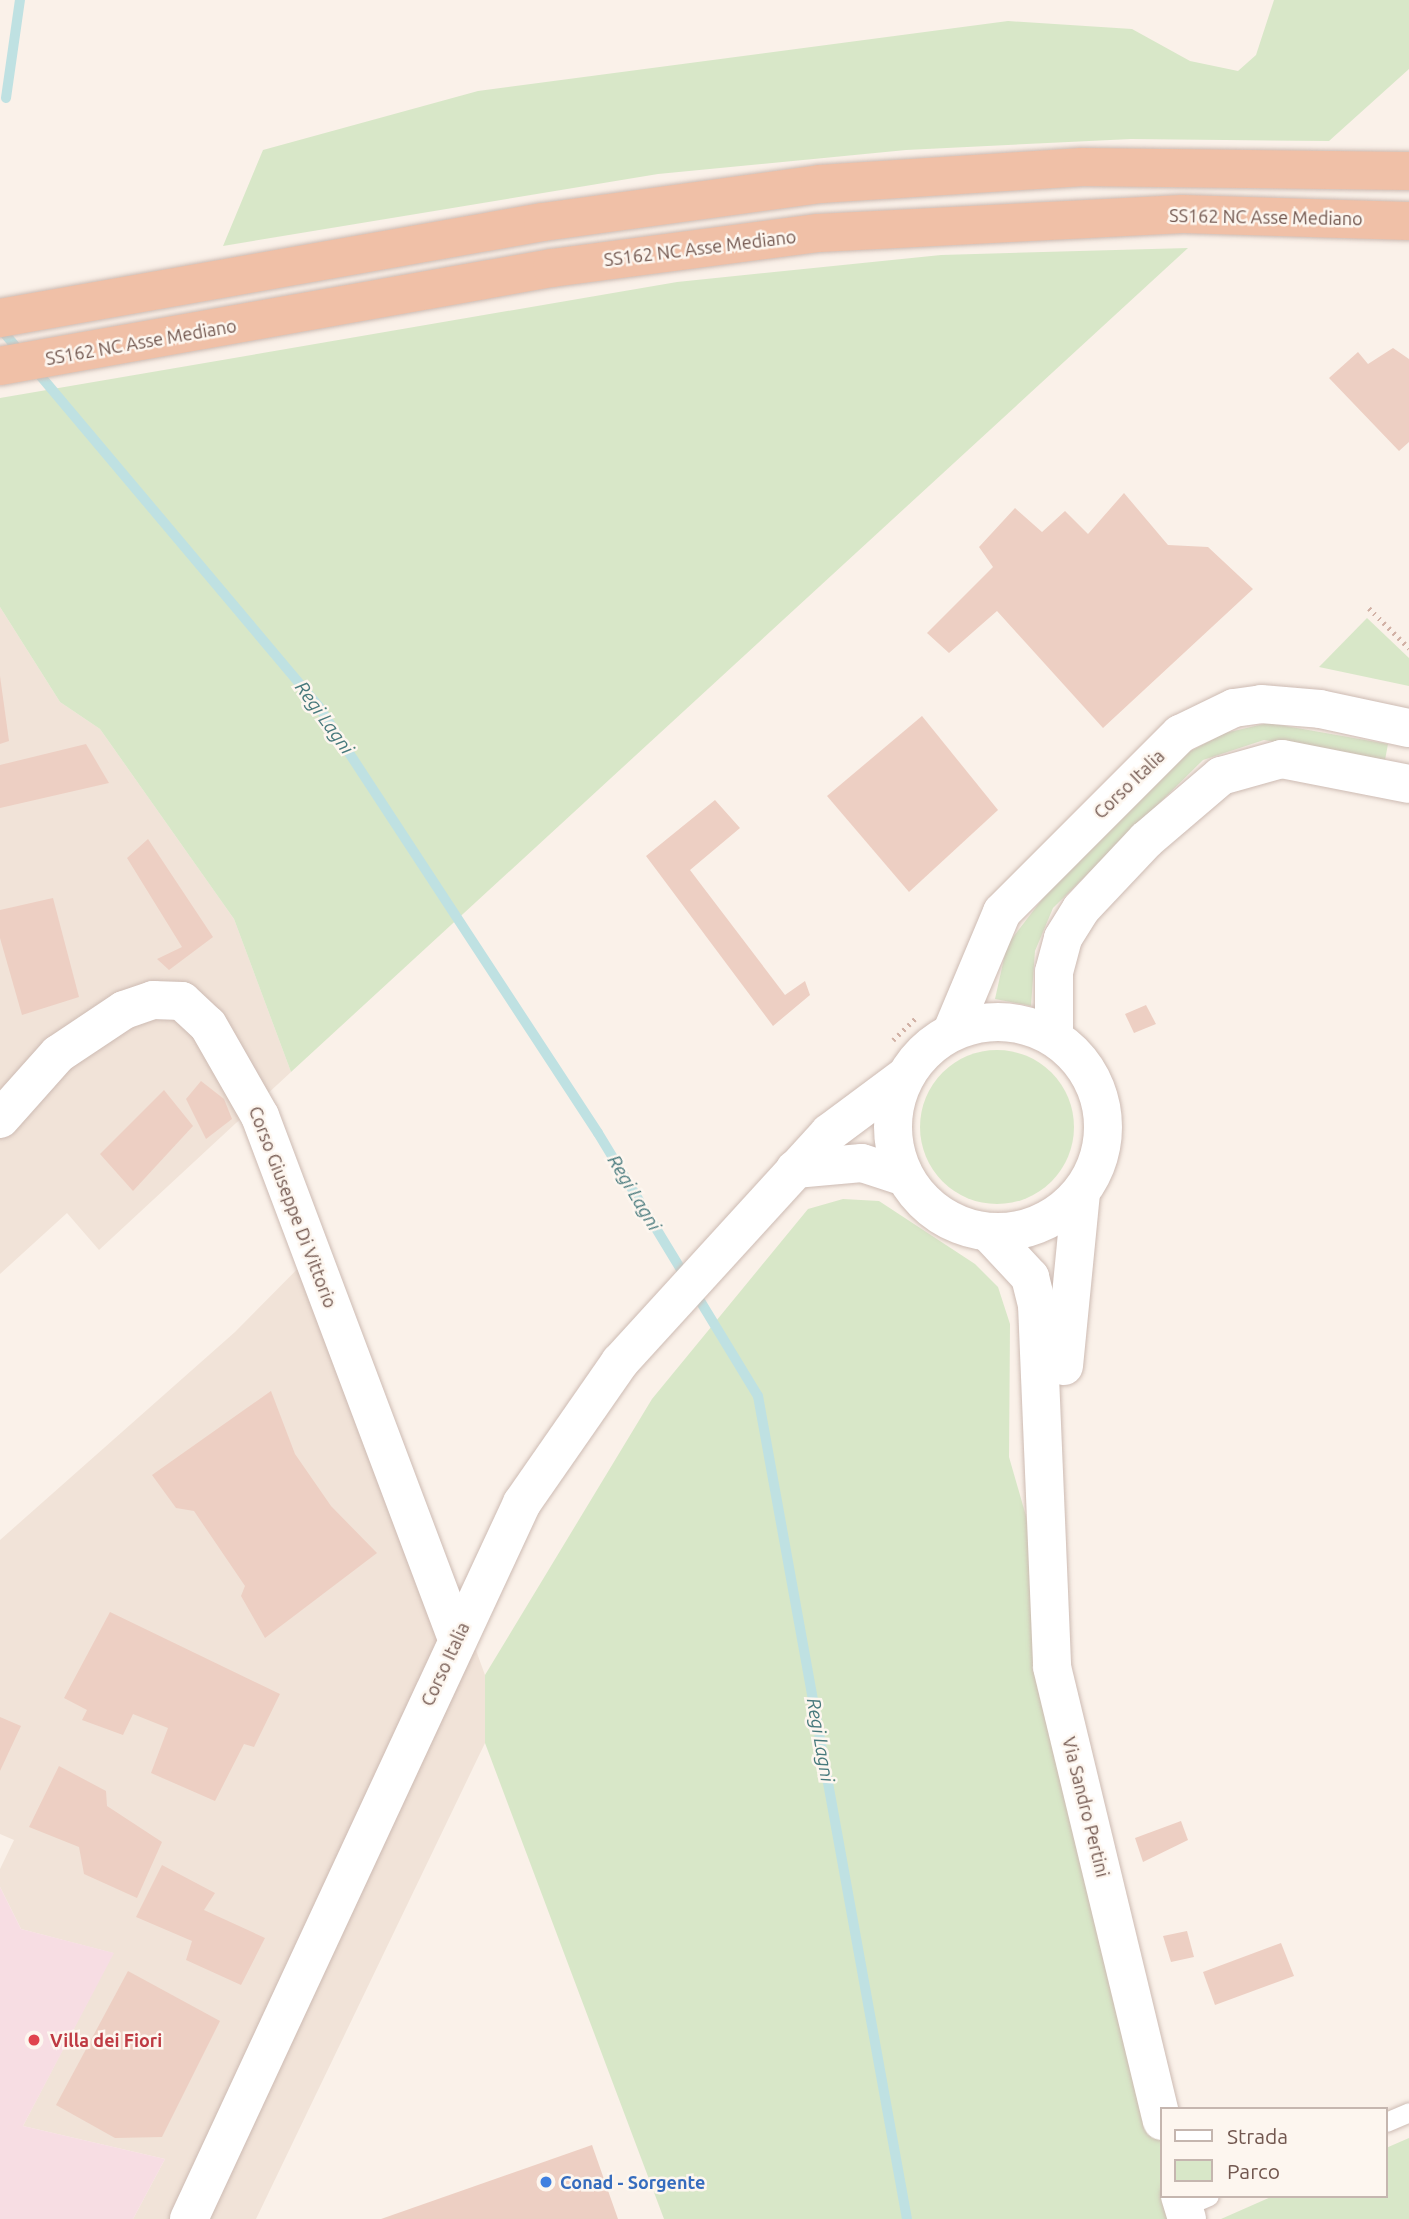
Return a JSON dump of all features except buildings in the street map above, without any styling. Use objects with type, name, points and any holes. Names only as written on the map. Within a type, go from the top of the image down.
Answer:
[{"type":"highway","points":[[0,318],[681,200],[1082,167],[1409,171]]},
{"type":"highway","name":"SS162 NC Asse Mediano","points":[[0,366],[689,248],[1029,218],[1183,214],[1409,221]]},
{"type":"main road","name":"Corso Italia","points":[[952,1031],[1002,912],[1180,734],[1234,708],[1261,704],[1320,709],[1409,728]]},
{"type":"main road","points":[[1054,1037],[1054,972],[1063,938],[1081,909],[1146,840],[1221,776],[1282,759],[1409,784]]},
{"type":"main road","name":"Corso Giuseppe Di Vittorio","points":[[0,1119],[58,1054],[124,1010],[153,1000],[182,1001],[208,1025],[260,1116],[457,1639]]},
{"type":"main road","name":"Corso Italia","points":[[189,2219],[522,1503],[620,1362],[829,1133],[904,1077],[925,1051],[952,1031],[986,1022],[1021,1024],[1054,1037],[1081,1060],[1098,1092],[1104,1127],[1098,1162],[1081,1192],[1055,1216],[1023,1229],[988,1232],[955,1223],[926,1204],[905,1177],[894,1133],[904,1077]]},
{"type":"main road","points":[[795,1169],[862,1163],[905,1177]]},
{"type":"main road","name":"Via Sandro Pertini","points":[[1045,1489],[1062,1403],[1081,1192]]},
{"type":"main road","name":"Via Sandro Pertini","points":[[988,1232],[1030,1277],[1037,1305],[1052,1667],[1160,2113]]},
{"type":"lane","points":[[1388,2121],[1409,2112]]},
{"type":"path","points":[[1369,608],[1409,648]]},
{"type":"shaded area","points":[[0,607],[60,702],[100,729],[234,919],[291,1072],[99,1250],[67,1213],[0,1274]]},
{"type":"shaded area","points":[[326,1240],[485,1675],[485,1743],[256,2219],[133,2219],[165,2159],[23,2126],[113,1953],[21,1929],[0,1887],[0,1869],[14,1840],[0,1834],[0,1540],[235,1332]]},
{"type":"shaded area","name":"Villa dei Fiori","points":[[0,1887],[21,1929],[114,1953],[23,2126],[165,2159],[133,2219],[0,2219]]},
{"type":"green space","points":[[1274,0],[1409,0],[1409,69],[1329,141],[1131,139],[906,150],[658,174],[223,246],[263,150],[478,91],[1008,21],[1132,29],[1190,61],[1238,71],[1256,55]]},
{"type":"green space","points":[[1188,248],[291,1072],[234,919],[100,729],[60,702],[0,607],[0,398],[677,282],[941,255]]},
{"type":"green space","points":[[1367,618],[1409,658],[1409,686],[1319,667]]},
{"type":"green space","points":[[1268,723],[1388,744],[1385,760],[1264,740],[1203,760],[1053,908],[1035,951],[1031,1006],[995,999],[1007,945],[1050,889],[1185,754],[1225,733]]},
{"type":"green space","points":[[997,1050],[1027,1055],[1052,1072],[1069,1097],[1074,1127],[1069,1157],[1052,1182],[1027,1199],[997,1204],[967,1199],[942,1182],[925,1157],[920,1127],[925,1097],[942,1072],[967,1055]]},
{"type":"green space","points":[[843,1199],[879,1201],[975,1264],[998,1287],[1010,1324],[1009,1457],[1026,1516],[1046,1663],[1160,2137],[1160,2198],[1164,2198],[1181,2219],[664,2219],[485,1743],[485,1675],[652,1399],[808,1209]]},
{"type":"green space","points":[[1409,2138],[1409,2219],[1221,2219],[1268,2198],[1388,2198],[1388,2147]]},
{"type":"waterway","points":[[6,98],[20,0]]},
{"type":"waterway","name":"Regi Lagni","points":[[0,328],[23,355]]},
{"type":"waterway","name":"Regi Lagni","points":[[33,367],[319,707],[598,1133],[758,1396],[907,2219]]},
{"type":"place","name":"Villa dei Fiori","points":[[34,2040]]},
{"type":"place","name":"Conad - Sorgente","points":[[546,2182]]}]
